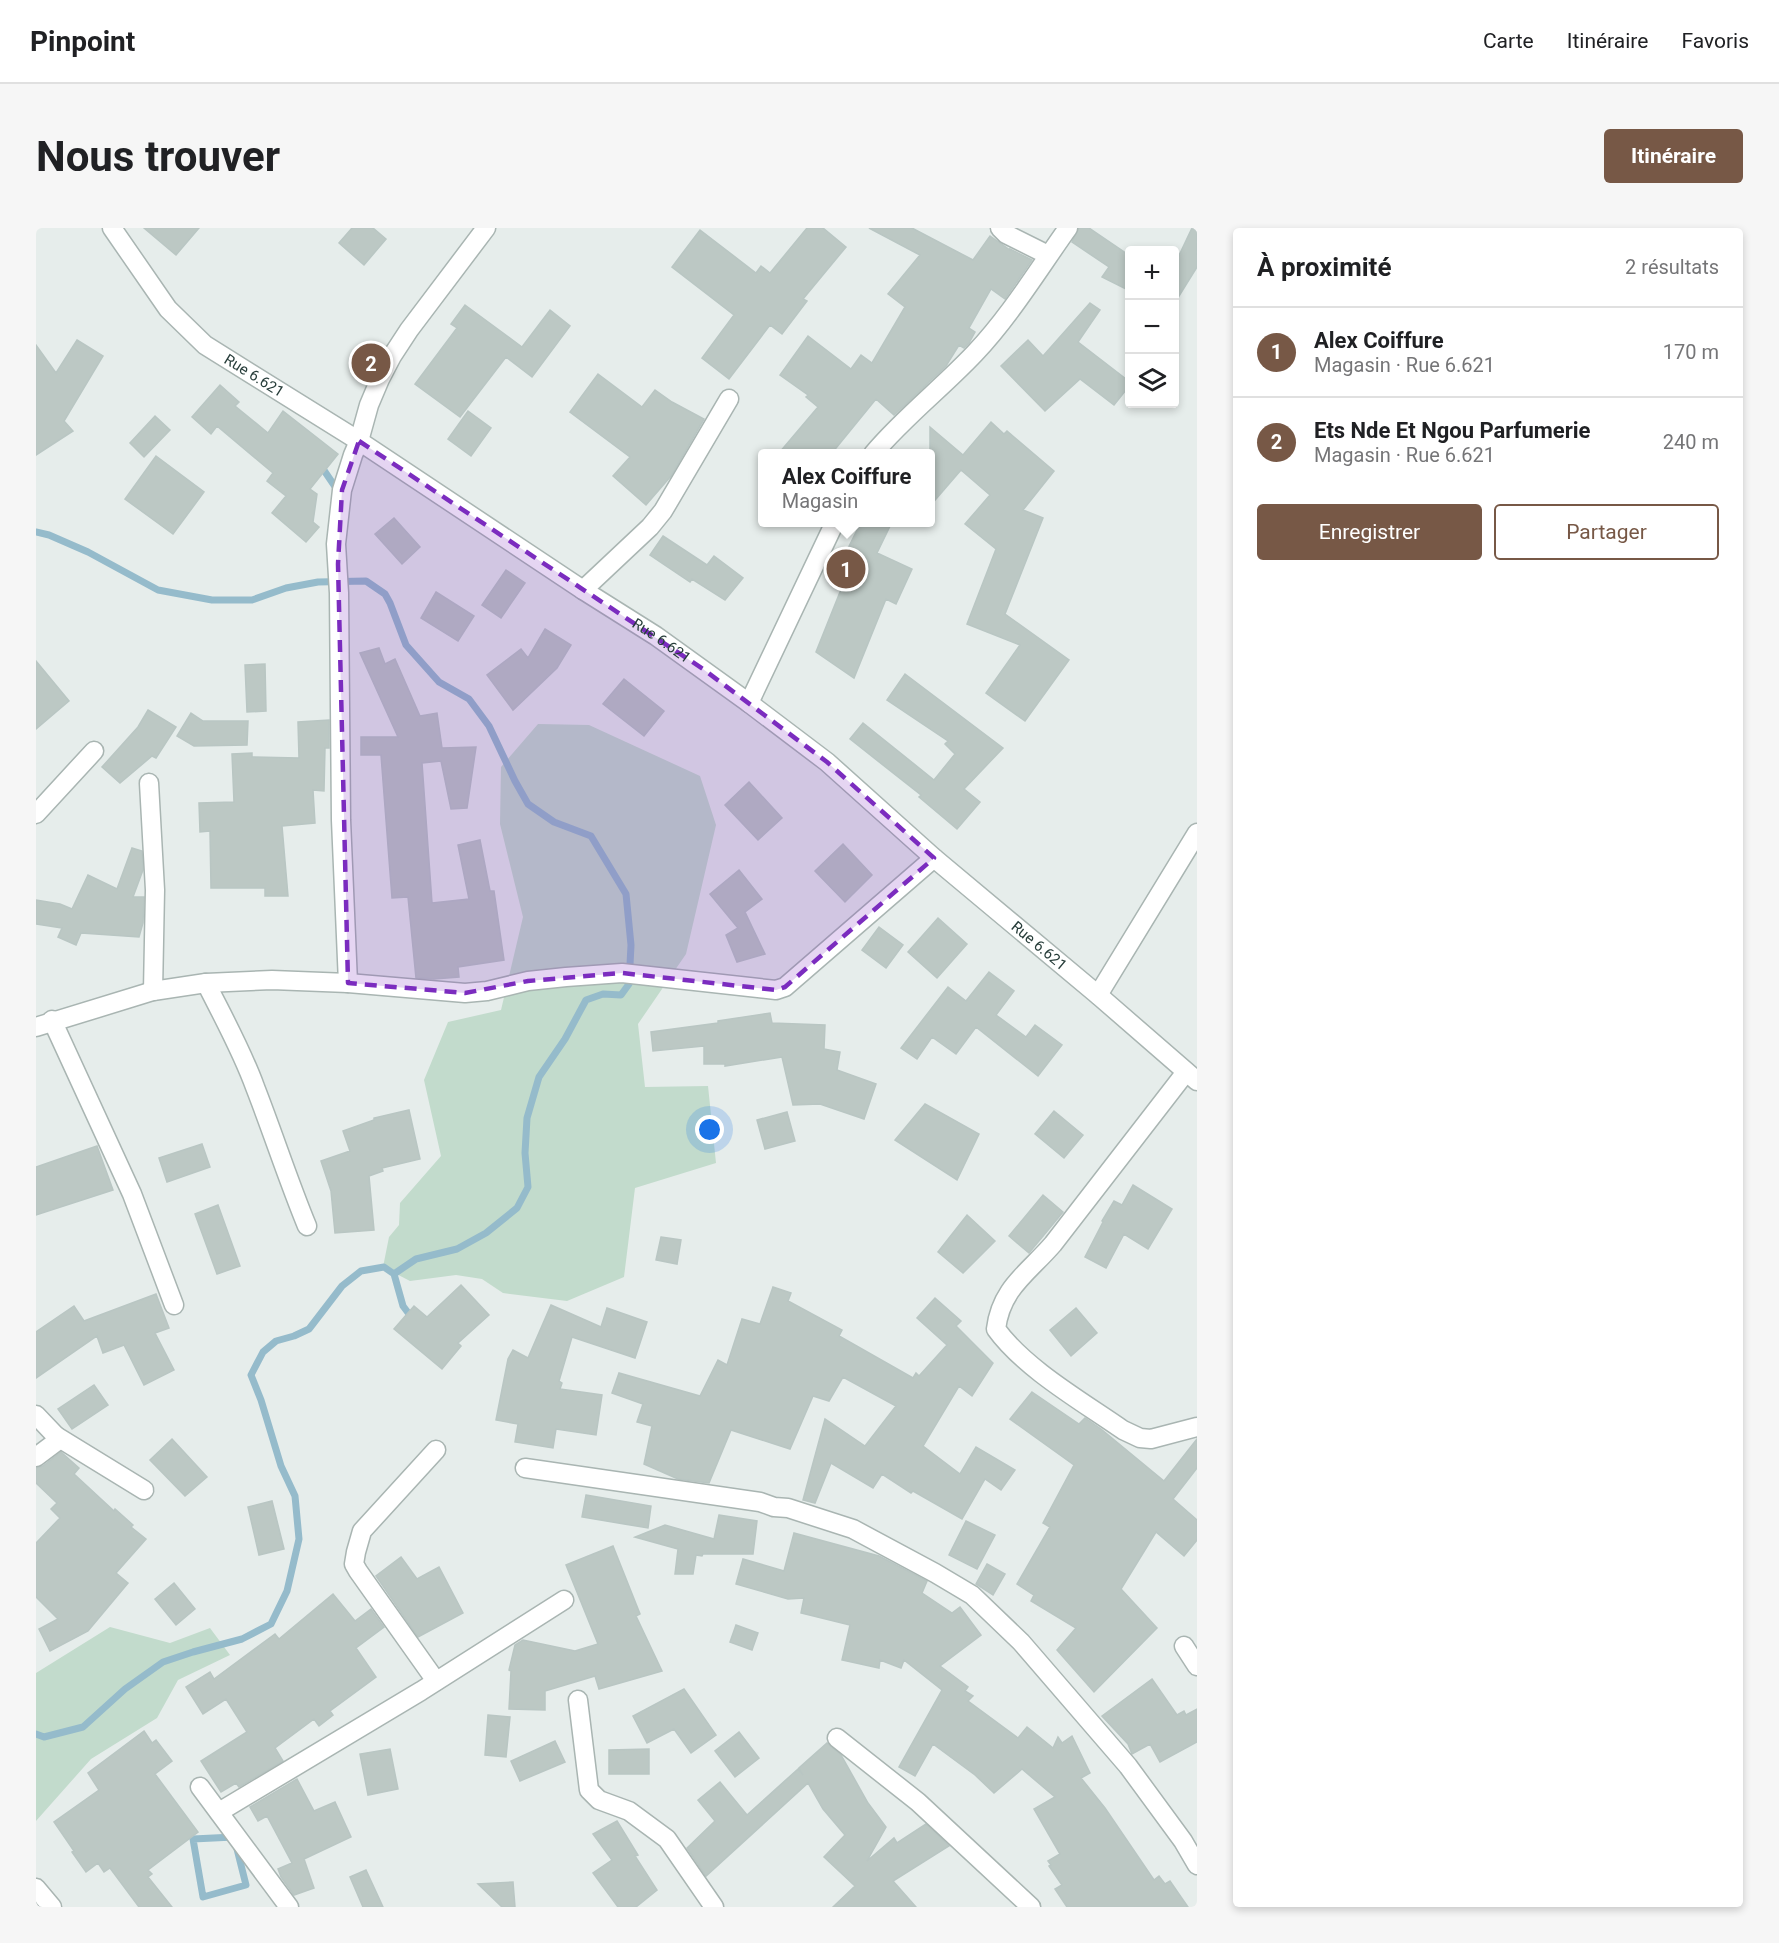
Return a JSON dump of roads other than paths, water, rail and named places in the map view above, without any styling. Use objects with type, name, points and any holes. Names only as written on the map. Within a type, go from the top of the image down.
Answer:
[{"type":"street","name":"Rue 6.621","points":[[112,228],[168,309],[205,345],[359,441],[656,636],[749,703],[827,762],[934,858],[1191,1076]]},
{"type":"street","points":[[1000,228],[1006,234],[1048,255]]},
{"type":"street","points":[[877,449],[975,354],[999,325],[1068,228]]},
{"type":"street","points":[[348,983],[341,820],[339,593],[336,544],[342,490],[369,405],[392,356],[481,230]]},
{"type":"street","points":[[583,590],[650,528],[663,511],[729,399]]},
{"type":"street","points":[[749,703],[833,527]]},
{"type":"street","points":[[36,814],[94,751]]},
{"type":"street","points":[[148,783],[154,890],[153,991]]},
{"type":"street","points":[[1098,995],[1196,838]]},
{"type":"street","points":[[174,1305],[132,1194],[44,1024],[153,991],[206,983],[272,980],[348,983],[465,993],[487,991],[528,981],[622,974],[650,975],[776,990],[785,987],[934,858]]},
{"type":"street","points":[[206,983],[238,1045],[308,1226]]},
{"type":"street","points":[[1191,1076],[1053,1244],[1012,1286],[998,1314],[996,1329],[1007,1345],[1033,1367],[1124,1430],[1140,1438],[1152,1439],[1197,1426]]},
{"type":"street","points":[[36,1415],[56,1436],[144,1490]]},
{"type":"street","points":[[36,1456],[56,1442],[56,1436]]},
{"type":"street","points":[[436,1450],[362,1531],[354,1564],[436,1681]]},
{"type":"street","points":[[525,1468],[788,1508],[853,1529],[935,1573],[972,1595],[1021,1642],[1128,1766],[1183,1841],[1197,1865]]},
{"type":"street","points":[[219,1812],[436,1681],[564,1600]]},
{"type":"street","points":[[1184,1646],[1197,1666]]},
{"type":"street","points":[[578,1700],[590,1790],[599,1800],[629,1811],[667,1839],[714,1907]]},
{"type":"street","points":[[837,1738],[927,1809],[1031,1907]]},
{"type":"street","points":[[200,1786],[289,1907]]},
{"type":"street","points":[[36,1888],[52,1907]]},
{"type":"waterway","points":[[319,463],[338,491]]},
{"type":"waterway","points":[[36,532],[49,535],[88,552],[158,590],[212,600],[252,600],[286,588],[318,582],[366,581],[385,594],[406,645],[439,682],[469,699],[489,726],[528,804],[554,822],[591,836],[626,894],[631,945],[629,984],[621,995],[603,994],[586,1000],[565,1039],[539,1077],[527,1118],[525,1153],[528,1187],[517,1208],[486,1233],[457,1249],[416,1259],[394,1274],[384,1267],[361,1271],[342,1286],[309,1329],[276,1341],[263,1352],[251,1375],[281,1466],[295,1496],[299,1539],[287,1591],[271,1624],[242,1639],[163,1662],[125,1689],[83,1727],[44,1737],[36,1734]]},
{"type":"waterway","points":[[394,1274],[403,1306],[412,1318]]},
{"type":"waterway","points":[[234,1837],[246,1885],[203,1897],[193,1839],[234,1837]]},
{"type":"place","name":"Ets Nde Et Ngou Parfumerie","points":[[371,363]]},
{"type":"place","name":"Alex Coiffure","points":[[846,569]]}]
